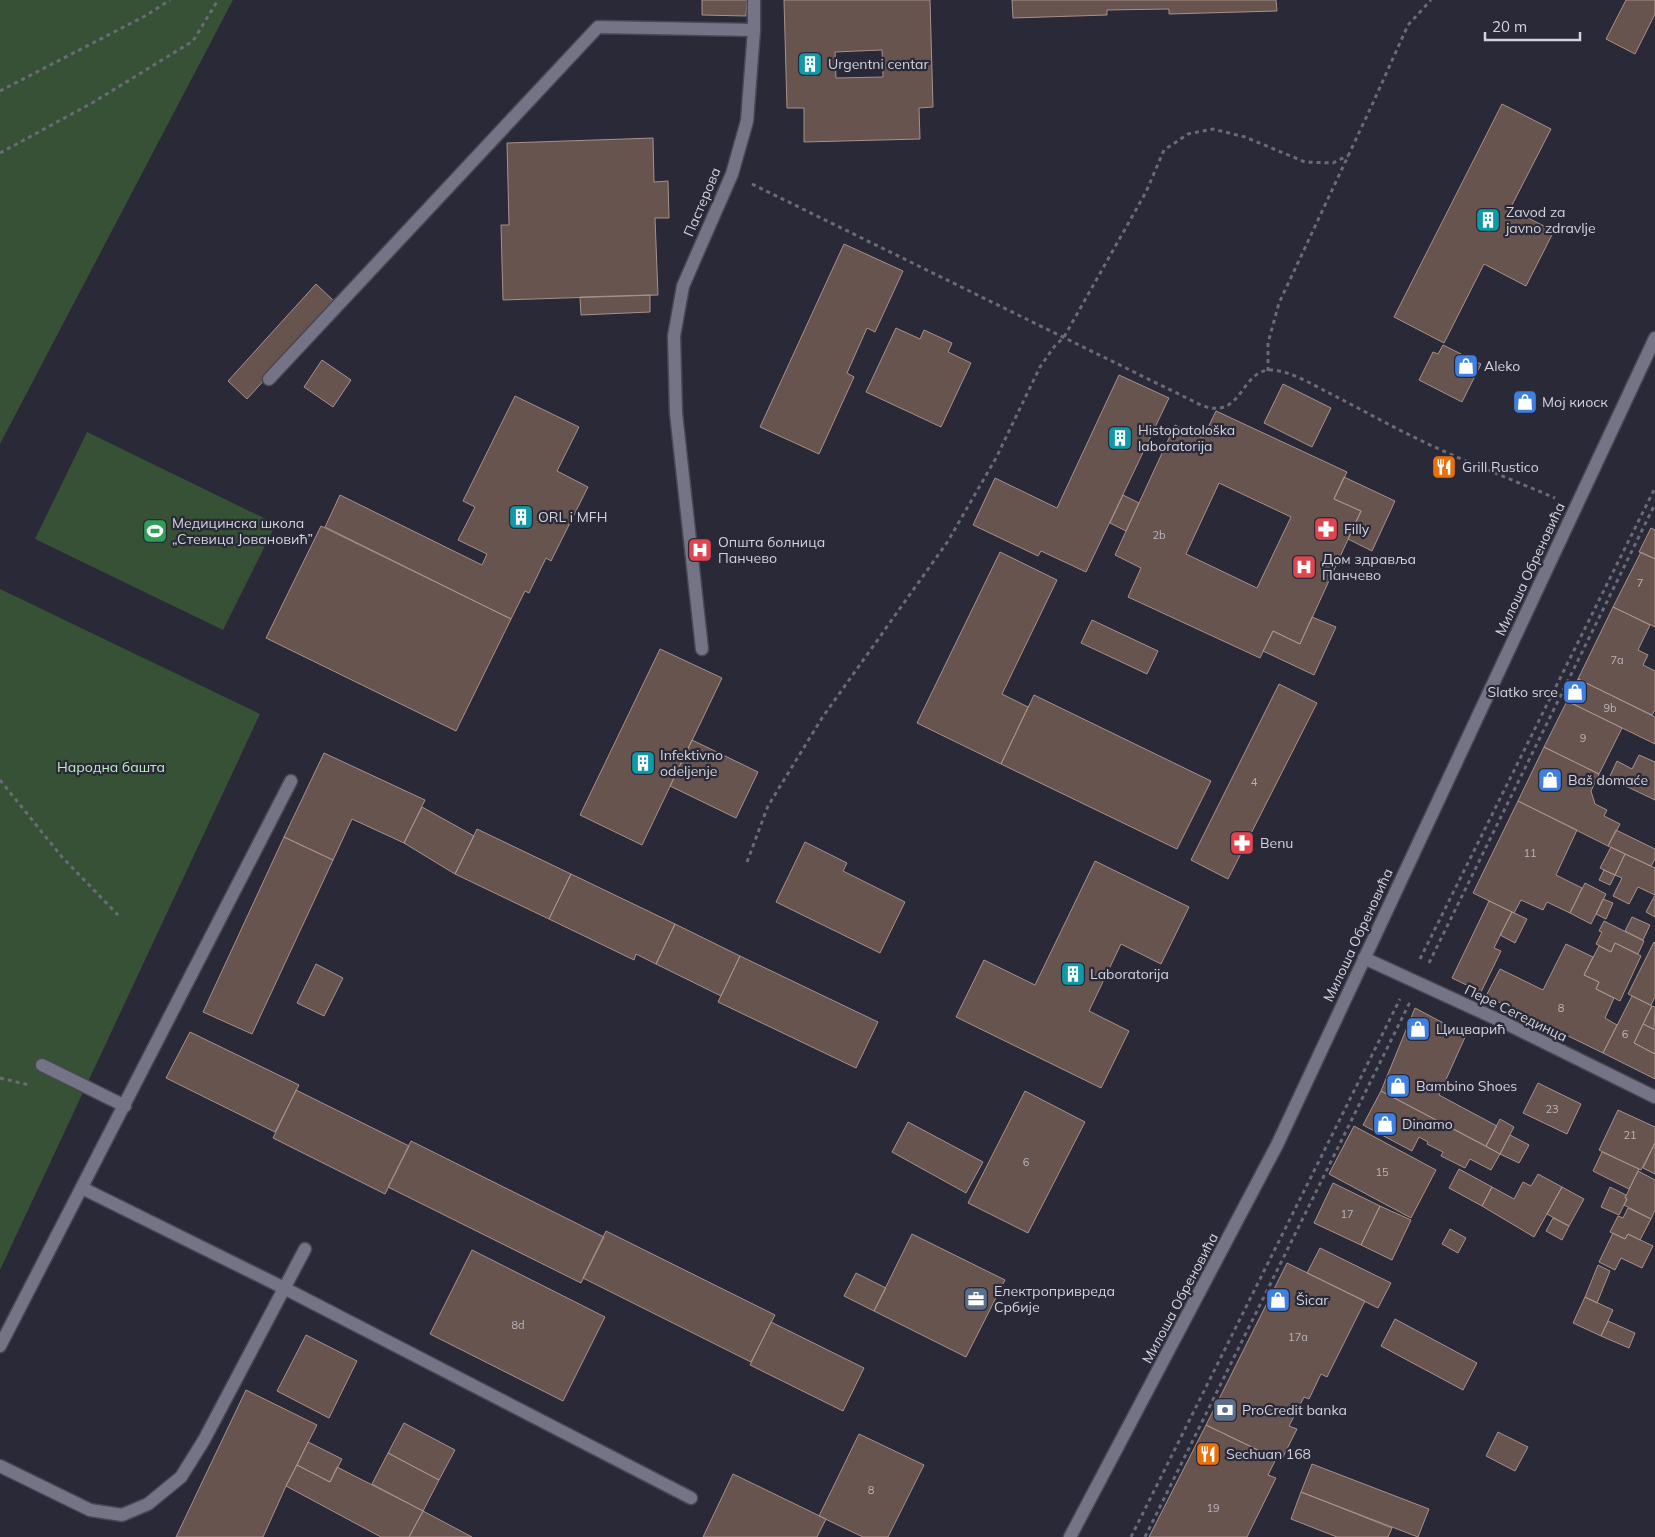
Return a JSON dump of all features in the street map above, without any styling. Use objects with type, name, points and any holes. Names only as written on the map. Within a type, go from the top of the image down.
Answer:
[{"type":"street","name":"Пастерова","points":[[702,649],[676,413],[674,336],[682,286],[732,174],[746,121],[754,30],[754,0]]},
{"type":"street","points":[[269,379],[598,27],[754,30]]},
{"type":"street","name":"Милоша Обреновића","points":[[1070,1537],[1277,1145],[1655,338]]},
{"type":"street","points":[[0,1346],[291,781]]},
{"type":"street","name":"Пере Сегединца","points":[[1364,958],[1501,1021],[1655,1097]]},
{"type":"street","points":[[42,1066],[125,1106]]},
{"type":"street","points":[[82,1188],[284,1288],[691,1498]]},
{"type":"street","points":[[0,1466],[90,1510],[122,1515],[148,1504],[181,1477],[204,1440],[305,1249]]},
{"type":"path","points":[[0,91],[145,16],[170,0]]},
{"type":"path","points":[[0,153],[92,103],[193,41],[218,0]]},
{"type":"path","points":[[1268,371],[1268,343],[1279,302],[1408,25],[1430,0]]},
{"type":"path","points":[[746,862],[768,806],[822,718],[948,541],[996,458],[1040,367],[1054,347],[1064,337],[1146,192],[1164,150],[1188,134],[1213,129],[1245,137],[1305,162],[1333,163],[1349,154]]},
{"type":"path","points":[[732,174],[1203,406],[1213,409],[1226,406],[1234,402],[1254,376],[1262,371],[1275,370],[1302,379],[1422,441],[1576,507]]},
{"type":"path","points":[[1145,1537],[1655,488]]},
{"type":"path","points":[[1131,1537],[1415,981],[1655,504]]},
{"type":"path","points":[[0,780],[62,857],[118,915]]},
{"type":"path","points":[[0,1078],[32,1086]]},
{"type":"green space","points":[[0,0],[233,0],[0,444]]},
{"type":"green space","name":"Медицинска школа „Стевица Јовановић”","points":[[87,432],[276,524],[223,630],[35,539]]},
{"type":"green space","name":"Народна башта","points":[[0,589],[260,714],[0,1270]]},
{"type":"building","points":[[702,0],[747,0],[746,16],[702,15]]},
{"type":"building","name":"Urgentni centar","points":[[784,0],[930,0],[933,107],[919,108],[920,139],[804,142],[804,108],[787,108]],"holes":[[[882,50],[883,77],[836,78],[835,52]]]},
{"type":"building","points":[[1012,0],[1276,0],[1277,11],[1169,14],[1169,9],[1107,10],[1107,15],[1013,18]]},
{"type":"building","points":[[1626,0],[1655,0],[1655,14],[1635,54],[1606,39]]},
{"type":"building","name":"Zavod za javno zdravlje","points":[[1502,104],[1551,129],[1510,209],[1554,231],[1526,286],[1484,264],[1444,343],[1394,317]]},
{"type":"building","points":[[653,138],[654,182],[668,181],[669,218],[655,218],[658,295],[503,300],[501,225],[509,225],[507,143]]},
{"type":"building","points":[[844,244],[903,271],[875,332],[867,328],[847,373],[854,377],[819,454],[760,427]]},
{"type":"building","points":[[316,284],[335,302],[247,399],[228,381]]},
{"type":"building","points":[[650,295],[650,312],[581,315],[580,297]]},
{"type":"building","points":[[896,328],[920,339],[924,330],[952,343],[948,352],[971,363],[941,427],[866,392]]},
{"type":"building","points":[[1443,345],[1481,364],[1462,402],[1419,380],[1433,352],[1438,354]]},
{"type":"building","points":[[322,360],[351,380],[333,407],[304,387]]},
{"type":"building","name":"Histopatološka laboratorija","points":[[1119,375],[1169,398],[1086,572],[1041,551],[1038,556],[973,525],[995,478],[1057,508]]},
{"type":"building","points":[[1283,384],[1331,408],[1312,447],[1264,423]]},
{"type":"building","name":"ORL i MFH","points":[[515,396],[579,427],[557,471],[588,487],[551,561],[546,558],[529,593],[525,591],[511,619],[325,527],[340,495],[482,565],[487,554],[458,540],[475,507],[463,501]]},
{"type":"building","points":[[1216,411],[1347,472],[1334,499],[1361,511],[1300,644],[1273,631],[1260,658],[1128,597],[1141,568],[1115,555],[1175,425],[1203,438]],"holes":[[[1219,483],[1291,517],[1257,588],[1186,554]]]},
{"type":"building","points":[[1344,477],[1395,501],[1372,551],[1348,539],[1361,511],[1334,499]]},
{"type":"building","points":[[1123,495],[1139,503],[1126,531],[1110,523]]},
{"type":"building","points":[[321,526],[511,619],[456,731],[266,638]]},
{"type":"building","points":[[1651,528],[1655,530],[1655,559],[1639,552]]},
{"type":"building","points":[[1000,552],[1057,580],[1002,694],[1028,707],[1001,764],[917,723]]},
{"type":"building","points":[[1641,552],[1655,559],[1655,627],[1613,607]]},
{"type":"building","points":[[1613,607],[1650,625],[1638,650],[1648,655],[1643,665],[1655,671],[1655,710],[1652,715],[1578,679]]},
{"type":"building","points":[[1312,617],[1336,627],[1314,675],[1263,651],[1273,631],[1300,644]]},
{"type":"building","points":[[1092,620],[1158,651],[1147,674],[1081,643]]},
{"type":"building","name":"Infektivno odeljenje","points":[[660,649],[722,678],[642,845],[580,815]]},
{"type":"building","points":[[1578,679],[1655,717],[1655,744],[1567,701]]},
{"type":"building","points":[[1279,684],[1317,703],[1228,879],[1191,860]]},
{"type":"building","points":[[1034,695],[1211,781],[1177,849],[1001,764]]},
{"type":"building","points":[[1567,701],[1622,728],[1599,774],[1544,747]]},
{"type":"building","points":[[692,740],[758,772],[736,818],[670,786]]},
{"type":"building","points":[[1544,747],[1599,774],[1591,791],[1595,804],[1607,810],[1604,816],[1620,824],[1608,846],[1518,801]]},
{"type":"building","points":[[324,753],[425,800],[404,843],[352,819],[333,860],[284,837]]},
{"type":"building","points":[[1639,755],[1655,762],[1655,800],[1609,778],[1617,761],[1632,769]]},
{"type":"building","points":[[1518,801],[1577,830],[1556,875],[1582,888],[1570,913],[1547,902],[1543,910],[1521,900],[1514,913],[1473,893]]},
{"type":"building","points":[[422,807],[474,836],[455,874],[404,843]]},
{"type":"building","points":[[477,829],[571,874],[549,919],[455,874]]},
{"type":"building","points":[[1616,830],[1655,849],[1655,859],[1651,866],[1608,846]]},
{"type":"building","points":[[284,837],[333,860],[252,1034],[203,1012]]},
{"type":"building","points":[[805,842],[847,863],[843,871],[905,902],[880,953],[776,902]]},
{"type":"building","points":[[1611,847],[1625,854],[1615,875],[1600,868]]},
{"type":"building","points":[[1625,854],[1655,868],[1655,895],[1638,887],[1629,904],[1613,896],[1622,878],[1615,875]]},
{"type":"building","name":"Laboratorija","points":[[1095,861],[1189,907],[1161,964],[1121,944],[1089,1011],[1129,1031],[1101,1088],[956,1017],[984,960],[1035,985]]},
{"type":"building","points":[[1604,870],[1615,875],[1610,885],[1599,880]]},
{"type":"building","points":[[571,874],[675,924],[656,964],[636,954],[634,960],[549,919]]},
{"type":"building","points":[[1585,883],[1606,894],[1591,924],[1570,913]]},
{"type":"building","points":[[1655,895],[1655,917],[1646,912]]},
{"type":"building","points":[[1603,899],[1613,903],[1606,919],[1596,914]]},
{"type":"building","points":[[1489,901],[1512,912],[1494,948],[1501,951],[1481,992],[1452,978]]},
{"type":"building","points":[[1512,912],[1527,919],[1515,943],[1500,935]]},
{"type":"building","points":[[1632,917],[1650,925],[1643,940],[1625,931]]},
{"type":"building","points":[[1604,921],[1644,941],[1638,954],[1615,943],[1611,952],[1596,944],[1602,932],[1599,931]]},
{"type":"building","points":[[675,924],[740,956],[721,996],[656,964]]},
{"type":"building","points":[[1654,942],[1655,997],[1651,1005],[1628,994]]},
{"type":"building","points":[[1615,943],[1641,956],[1620,1001],[1596,989],[1599,982],[1584,975],[1599,946],[1611,952]]},
{"type":"building","points":[[1566,944],[1593,957],[1584,975],[1599,982],[1596,989],[1614,998],[1605,1018],[1617,1025],[1603,1053],[1486,996],[1500,969],[1543,990]]},
{"type":"building","points":[[740,956],[878,1022],[856,1068],[718,1002]]},
{"type":"building","points":[[316,964],[343,978],[324,1016],[297,1003]]},
{"type":"building","points":[[1632,996],[1652,1006],[1634,1043],[1655,1054],[1655,1079],[1603,1053]]},
{"type":"building","points":[[1652,1006],[1655,1007],[1654,1029],[1643,1024]]},
{"type":"building","points":[[1415,1008],[1466,1035],[1439,1095],[1497,1126],[1486,1146],[1381,1091]]},
{"type":"building","points":[[1643,1024],[1655,1030],[1655,1054],[1634,1043]]},
{"type":"building","points":[[190,1032],[299,1085],[275,1132],[166,1078]]},
{"type":"building","points":[[1538,1083],[1581,1104],[1567,1134],[1523,1113]]},
{"type":"building","points":[[296,1090],[409,1146],[385,1194],[273,1138]]},
{"type":"building","points":[[1025,1091],[1085,1122],[1028,1233],[968,1203]]},
{"type":"building","points":[[1381,1091],[1500,1154],[1491,1170],[1470,1159],[1465,1168],[1441,1156],[1443,1152],[1427,1144],[1428,1142],[1419,1137],[1412,1151],[1363,1125]]},
{"type":"building","points":[[1618,1110],[1655,1127],[1655,1143],[1641,1170],[1599,1150]]},
{"type":"building","points":[[1500,1119],[1514,1127],[1500,1154],[1486,1146]]},
{"type":"building","points":[[908,1122],[983,1162],[966,1193],[892,1152]]},
{"type":"building","points":[[1354,1126],[1436,1170],[1411,1218],[1329,1174]]},
{"type":"building","points":[[1510,1135],[1529,1145],[1519,1163],[1500,1154]]},
{"type":"building","points":[[411,1141],[604,1237],[581,1283],[388,1187]]},
{"type":"building","points":[[1655,1143],[1655,1174],[1643,1168]]},
{"type":"building","points":[[1602,1152],[1639,1169],[1629,1189],[1593,1171]]},
{"type":"building","points":[[1459,1169],[1492,1187],[1482,1206],[1449,1188]]},
{"type":"building","points":[[1638,1171],[1655,1180],[1655,1210],[1651,1219],[1624,1205],[1627,1199],[1625,1198]]},
{"type":"building","points":[[1538,1174],[1562,1187],[1534,1237],[1482,1206],[1492,1187],[1514,1199],[1523,1182],[1531,1186]]},
{"type":"building","points":[[1333,1183],[1380,1206],[1361,1245],[1314,1223]]},
{"type":"building","points":[[1562,1187],[1584,1199],[1569,1226],[1547,1214]]},
{"type":"building","points":[[1610,1187],[1626,1195],[1625,1198],[1627,1199],[1619,1215],[1601,1207]]},
{"type":"building","points":[[1380,1206],[1411,1220],[1392,1260],[1361,1245]]},
{"type":"building","points":[[1628,1208],[1651,1219],[1640,1240],[1628,1234],[1625,1239],[1610,1232],[1618,1216],[1623,1218]]},
{"type":"building","points":[[1553,1218],[1569,1226],[1562,1240],[1546,1231]]},
{"type":"building","points":[[1450,1229],[1466,1238],[1458,1253],[1442,1244]]},
{"type":"building","points":[[606,1231],[775,1315],[751,1362],[583,1278]]},
{"type":"building","points":[[1613,1233],[1625,1239],[1628,1234],[1653,1246],[1642,1268],[1621,1258],[1615,1270],[1599,1262]]},
{"type":"building","points":[[912,1234],[1005,1280],[966,1357],[874,1311]]},
{"type":"building","points":[[1320,1248],[1391,1283],[1378,1308],[1307,1273]]},
{"type":"building","points":[[472,1250],[605,1317],[563,1401],[430,1334]]},
{"type":"building","points":[[1287,1263],[1365,1301],[1327,1377],[1321,1374],[1309,1399],[1304,1397],[1289,1426],[1297,1429],[1281,1461],[1206,1425]]},
{"type":"building","points":[[1598,1265],[1610,1271],[1597,1303],[1585,1297]]},
{"type":"building","points":[[856,1273],[886,1288],[874,1311],[844,1296]]},
{"type":"building","points":[[1585,1297],[1613,1310],[1601,1336],[1573,1323]]},
{"type":"building","points":[[1395,1319],[1477,1363],[1463,1390],[1381,1346]]},
{"type":"building","points":[[1608,1321],[1635,1333],[1629,1348],[1601,1336]]},
{"type":"building","points":[[771,1322],[864,1368],[843,1411],[750,1365]]},
{"type":"building","points":[[306,1335],[357,1361],[329,1418],[277,1391]]},
{"type":"building","points":[[246,1390],[317,1425],[263,1537],[176,1537]]},
{"type":"building","points":[[404,1423],[455,1450],[439,1480],[388,1453]]},
{"type":"building","points":[[1206,1425],[1276,1459],[1268,1475],[1276,1478],[1247,1537],[1149,1537]]},
{"type":"building","points":[[1498,1432],[1528,1447],[1515,1471],[1486,1456]]},
{"type":"building","points":[[859,1434],[924,1465],[888,1537],[863,1537],[819,1516]]},
{"type":"building","points":[[308,1442],[342,1459],[330,1482],[297,1465]]},
{"type":"building","points":[[388,1453],[439,1480],[423,1511],[372,1484]]},
{"type":"building","points":[[1312,1464],[1429,1509],[1418,1537],[1301,1492]]},
{"type":"building","points":[[297,1465],[330,1482],[337,1467],[423,1511],[409,1537],[381,1537],[286,1486]]},
{"type":"building","points":[[733,1474],[826,1519],[817,1537],[703,1537]]},
{"type":"building","points":[[1301,1492],[1392,1528],[1388,1537],[1337,1537],[1291,1519]]},
{"type":"building","points":[[423,1511],[472,1537],[409,1537]]},
{"type":"place","name":"Urgentni centar","points":[[810,64]]},
{"type":"place","name":"Zavod za javno zdravlje","points":[[1488,220]]},
{"type":"place","name":"Aleko","points":[[1466,366]]},
{"type":"place","name":"Мој киоск","points":[[1525,402]]},
{"type":"place","name":"Histopatološka laboratorija","points":[[1120,438]]},
{"type":"place","name":"Grill Rustico","points":[[1444,467]]},
{"type":"place","name":"ORL i MFH","points":[[521,517]]},
{"type":"place","name":"Filly","points":[[1326,529]]},
{"type":"place","name":"Медицинска школа „Стевица Јовановић”","points":[[155,531]]},
{"type":"place","name":"Општа болница Панчево","points":[[700,550]]},
{"type":"place","name":"Дом здравља Панчево","points":[[1304,567]]},
{"type":"place","name":"Slatko srce","points":[[1575,692]]},
{"type":"place","name":"Infektivno odeljenje","points":[[643,763]]},
{"type":"place","name":"Baš domaće","points":[[1550,780]]},
{"type":"place","name":"Benu","points":[[1242,843]]},
{"type":"place","name":"Laboratorija","points":[[1073,974]]},
{"type":"place","name":"Цицварић","points":[[1418,1029]]},
{"type":"place","name":"Bambino Shoes","points":[[1398,1086]]},
{"type":"place","name":"Dinamo","points":[[1385,1124]]},
{"type":"place","name":"Електропривреда Србије","points":[[976,1299]]},
{"type":"place","name":"Šicar","points":[[1278,1300]]},
{"type":"place","name":"ProCredit banka","points":[[1225,1410]]},
{"type":"place","name":"Sechuan 168","points":[[1208,1454]]}]
